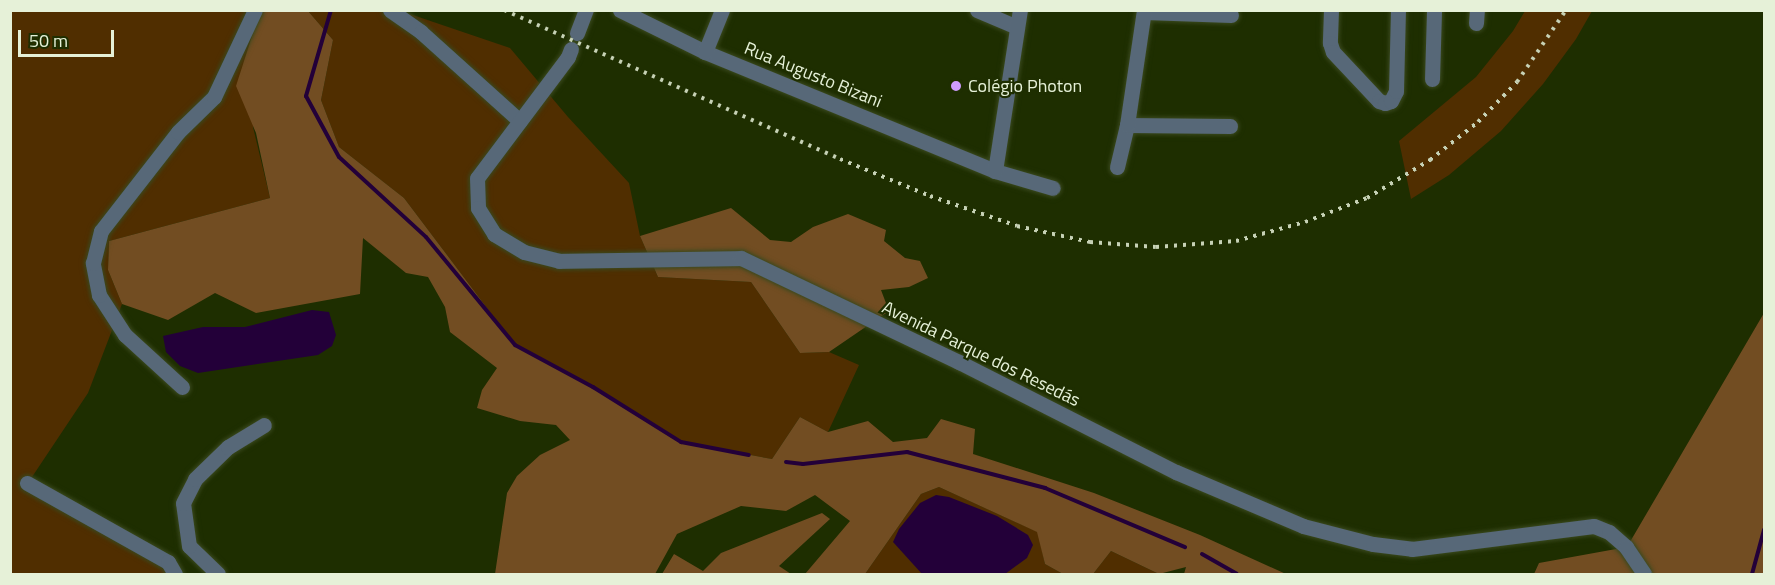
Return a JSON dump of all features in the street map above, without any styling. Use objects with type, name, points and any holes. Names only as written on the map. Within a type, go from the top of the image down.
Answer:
[{"type":"street","points":[[182,387],[125,336],[99,295],[93,263],[101,231],[178,132],[214,97],[243,41],[255,10]]},
{"type":"street","points":[[390,10],[421,32],[520,121]]},
{"type":"street","points":[[577,33],[586,10]]},
{"type":"street","name":"Rua Augusto Bizani","points":[[620,10],[705,52],[994,171],[1053,188]]},
{"type":"street","points":[[705,52],[722,10]]},
{"type":"street","points":[[977,10],[1017,27]]},
{"type":"street","points":[[994,171],[1020,10]]},
{"type":"street","points":[[1331,10],[1330,43],[1334,52],[1378,101],[1385,103],[1391,101],[1396,91],[1398,10]]},
{"type":"street","points":[[1432,79],[1434,10]]},
{"type":"street","points":[[1117,167],[1127,125],[1144,11],[1231,15]]},
{"type":"street","name":"Avenida Parque dos Resedás","points":[[571,50],[477,178],[478,208],[494,234],[524,252],[559,261],[741,258],[959,362],[1186,477],[1303,526],[1373,544],[1412,549],[1594,526],[1608,532],[1626,547],[1644,574]]},
{"type":"street","points":[[1127,125],[1230,126]]},
{"type":"street","points":[[218,574],[189,546],[183,503],[195,479],[228,447],[264,425]]},
{"type":"street","points":[[27,483],[168,562],[175,574]]},
{"type":"shaded area","points":[[10,11],[260,11],[253,127],[270,198],[109,241],[108,270],[122,304],[88,393],[28,483],[168,562],[167,574],[11,574]]},
{"type":"shaded area","points":[[260,11],[308,11],[333,40],[321,100],[339,147],[404,198],[515,345],[593,387],[681,442],[772,459],[800,417],[828,432],[868,421],[893,442],[927,438],[941,419],[975,429],[973,454],[1094,493],[1200,535],[1286,574],[1184,574],[1186,567],[1159,574],[1111,551],[1093,574],[1063,574],[1045,564],[1037,532],[939,487],[921,494],[865,574],[805,574],[850,521],[815,495],[786,511],[741,506],[677,534],[655,574],[495,574],[507,493],[517,476],[540,455],[570,440],[556,425],[520,421],[477,408],[482,390],[497,368],[450,332],[445,307],[428,277],[406,273],[363,238],[360,294],[256,313],[215,293],[168,320],[122,304],[108,270],[109,241],[270,198],[256,133],[236,86]]},
{"type":"shaded area","points":[[308,11],[401,11],[510,48],[568,117],[629,183],[640,236],[658,277],[751,282],[800,353],[829,352],[859,365],[828,432],[800,417],[772,459],[681,442],[593,387],[515,345],[404,198],[339,147],[321,100],[333,40]]},
{"type":"shaded area","points":[[1525,11],[1592,11],[1576,39],[1543,84],[1501,131],[1449,175],[1411,199],[1399,141],[1476,77],[1513,31]]},
{"type":"shaded area","points":[[731,208],[770,240],[791,242],[813,227],[848,214],[886,230],[884,241],[905,258],[920,261],[928,278],[909,287],[881,290],[889,311],[829,352],[800,353],[751,282],[658,277],[640,236]]},
{"type":"shaded area","points":[[312,310],[329,312],[336,335],[332,346],[318,355],[198,373],[180,366],[166,352],[163,336],[203,327],[245,327]]},
{"type":"shaded area","points":[[1764,313],[1764,574],[1534,574],[1539,563],[1627,547]]},
{"type":"shaded area","points":[[939,487],[1038,532],[1045,564],[1063,574],[865,574],[921,494]]},
{"type":"shaded area","points":[[936,495],[949,497],[997,516],[1028,535],[1033,545],[1027,558],[1005,574],[922,574],[893,542],[899,529],[920,503]]},
{"type":"shaded area","points":[[822,513],[830,519],[779,566],[791,574],[662,574],[674,554],[703,571],[721,553]]},
{"type":"shaded area","points":[[1111,551],[1159,574],[1093,574]]},
{"type":"waterway","points":[[331,10],[306,96],[339,157],[426,237],[515,345],[593,387],[681,442],[749,455]]},
{"type":"waterway","points":[[786,462],[803,464],[907,452],[1045,488],[1185,547]]},
{"type":"waterway","points":[[1752,574],[1764,530]]},
{"type":"waterway","points":[[1202,554],[1237,574]]},
{"type":"railway","points":[[504,10],[840,159],[930,196],[1017,226],[1090,242],[1156,247],[1236,241],[1305,222],[1367,198],[1430,160],[1478,122],[1517,82],[1566,10]]},
{"type":"place","name":"Colégio Photon","points":[[956,86]]}]
